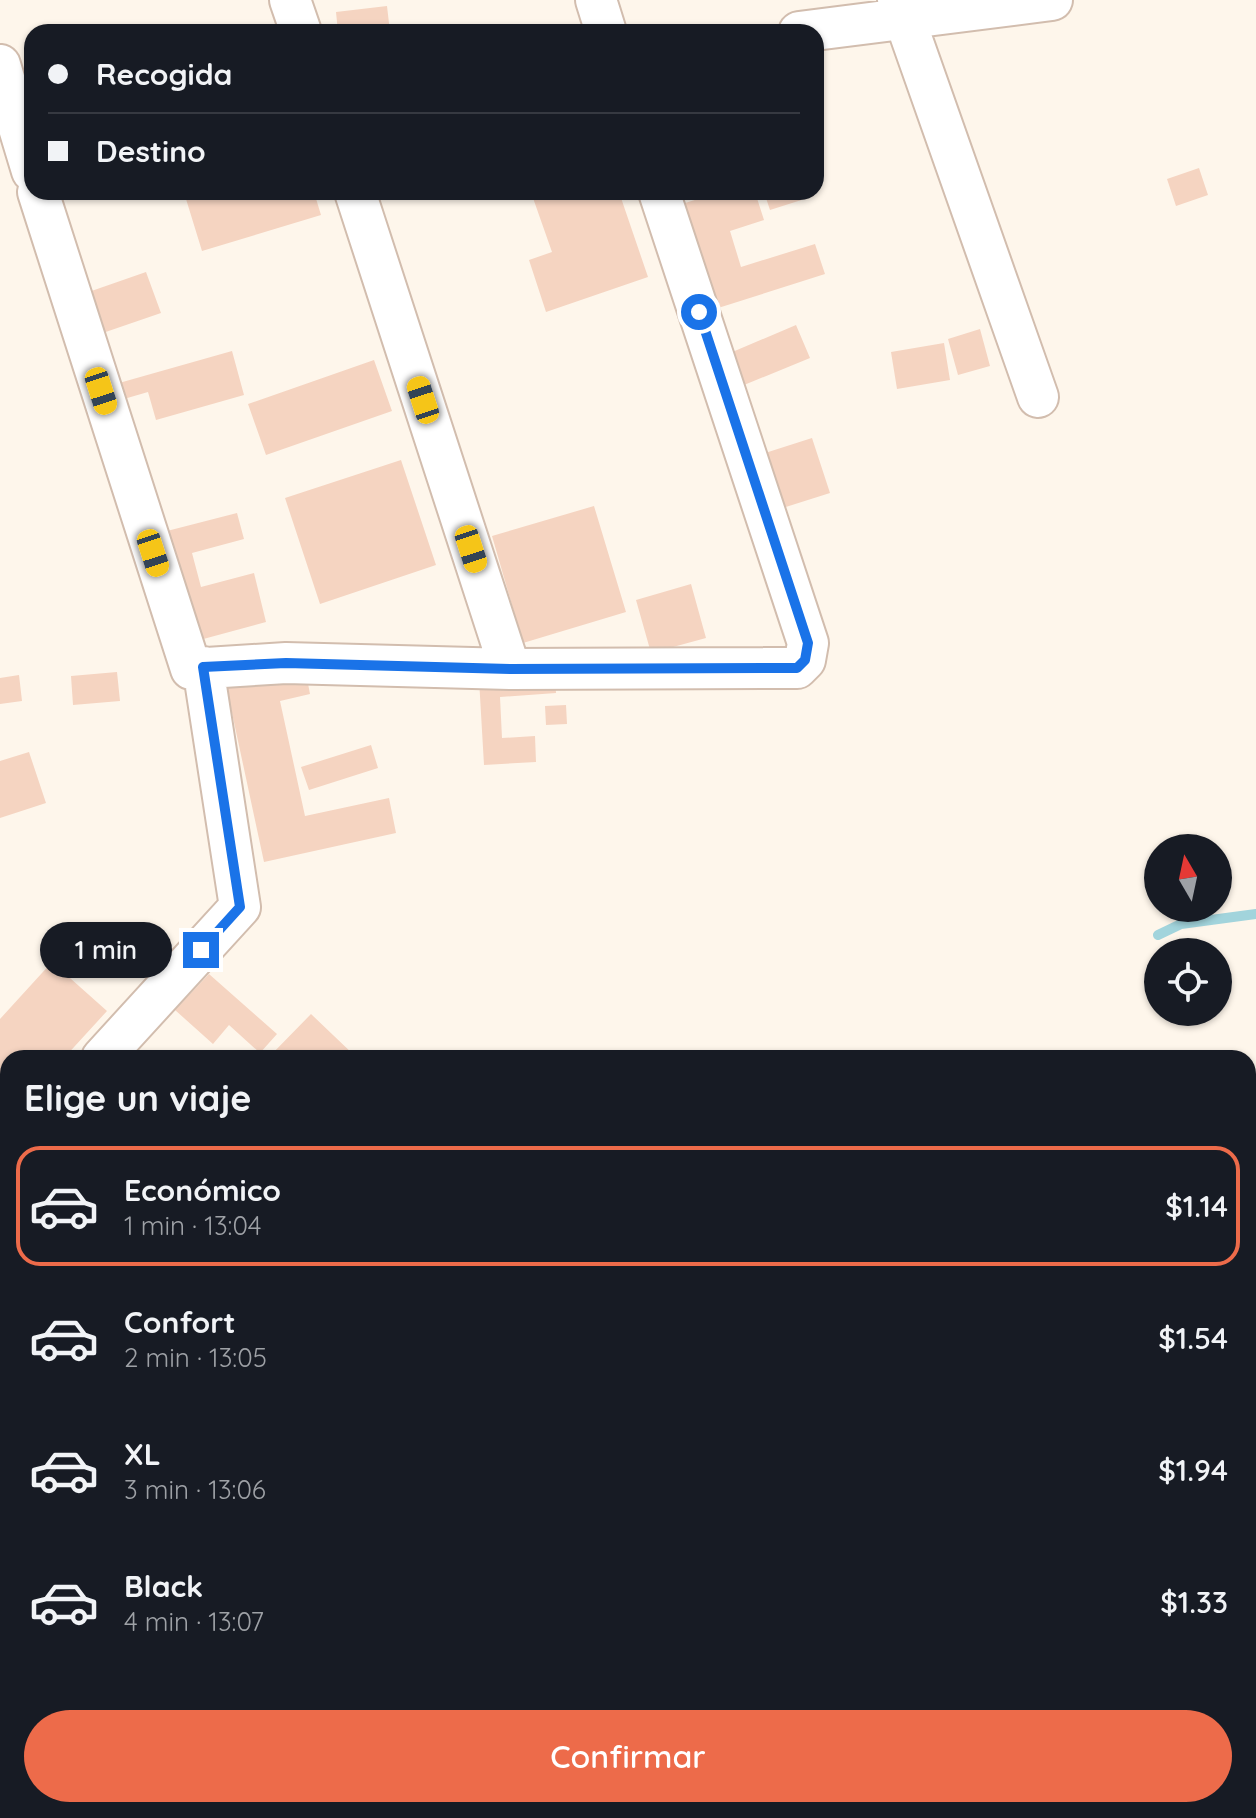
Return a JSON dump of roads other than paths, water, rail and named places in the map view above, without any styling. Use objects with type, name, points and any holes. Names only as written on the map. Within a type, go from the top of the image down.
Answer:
[{"type":"street","points":[[290,0],[298,24]]},
{"type":"street","points":[[596,0],[604,24]]},
{"type":"street","points":[[824,27],[901,10],[1052,0]]},
{"type":"street","points":[[901,10],[1038,397]]},
{"type":"street","points":[[0,65],[24,144]]},
{"type":"street","points":[[41,200],[191,669],[286,663],[510,669],[797,668],[809,652],[662,200]]},
{"type":"street","points":[[358,200],[510,669]]},
{"type":"street","points":[[109,1050],[240,907],[203,667]]},
{"type":"waterway","points":[[1158,935],[1181,924],[1256,914]]}]
